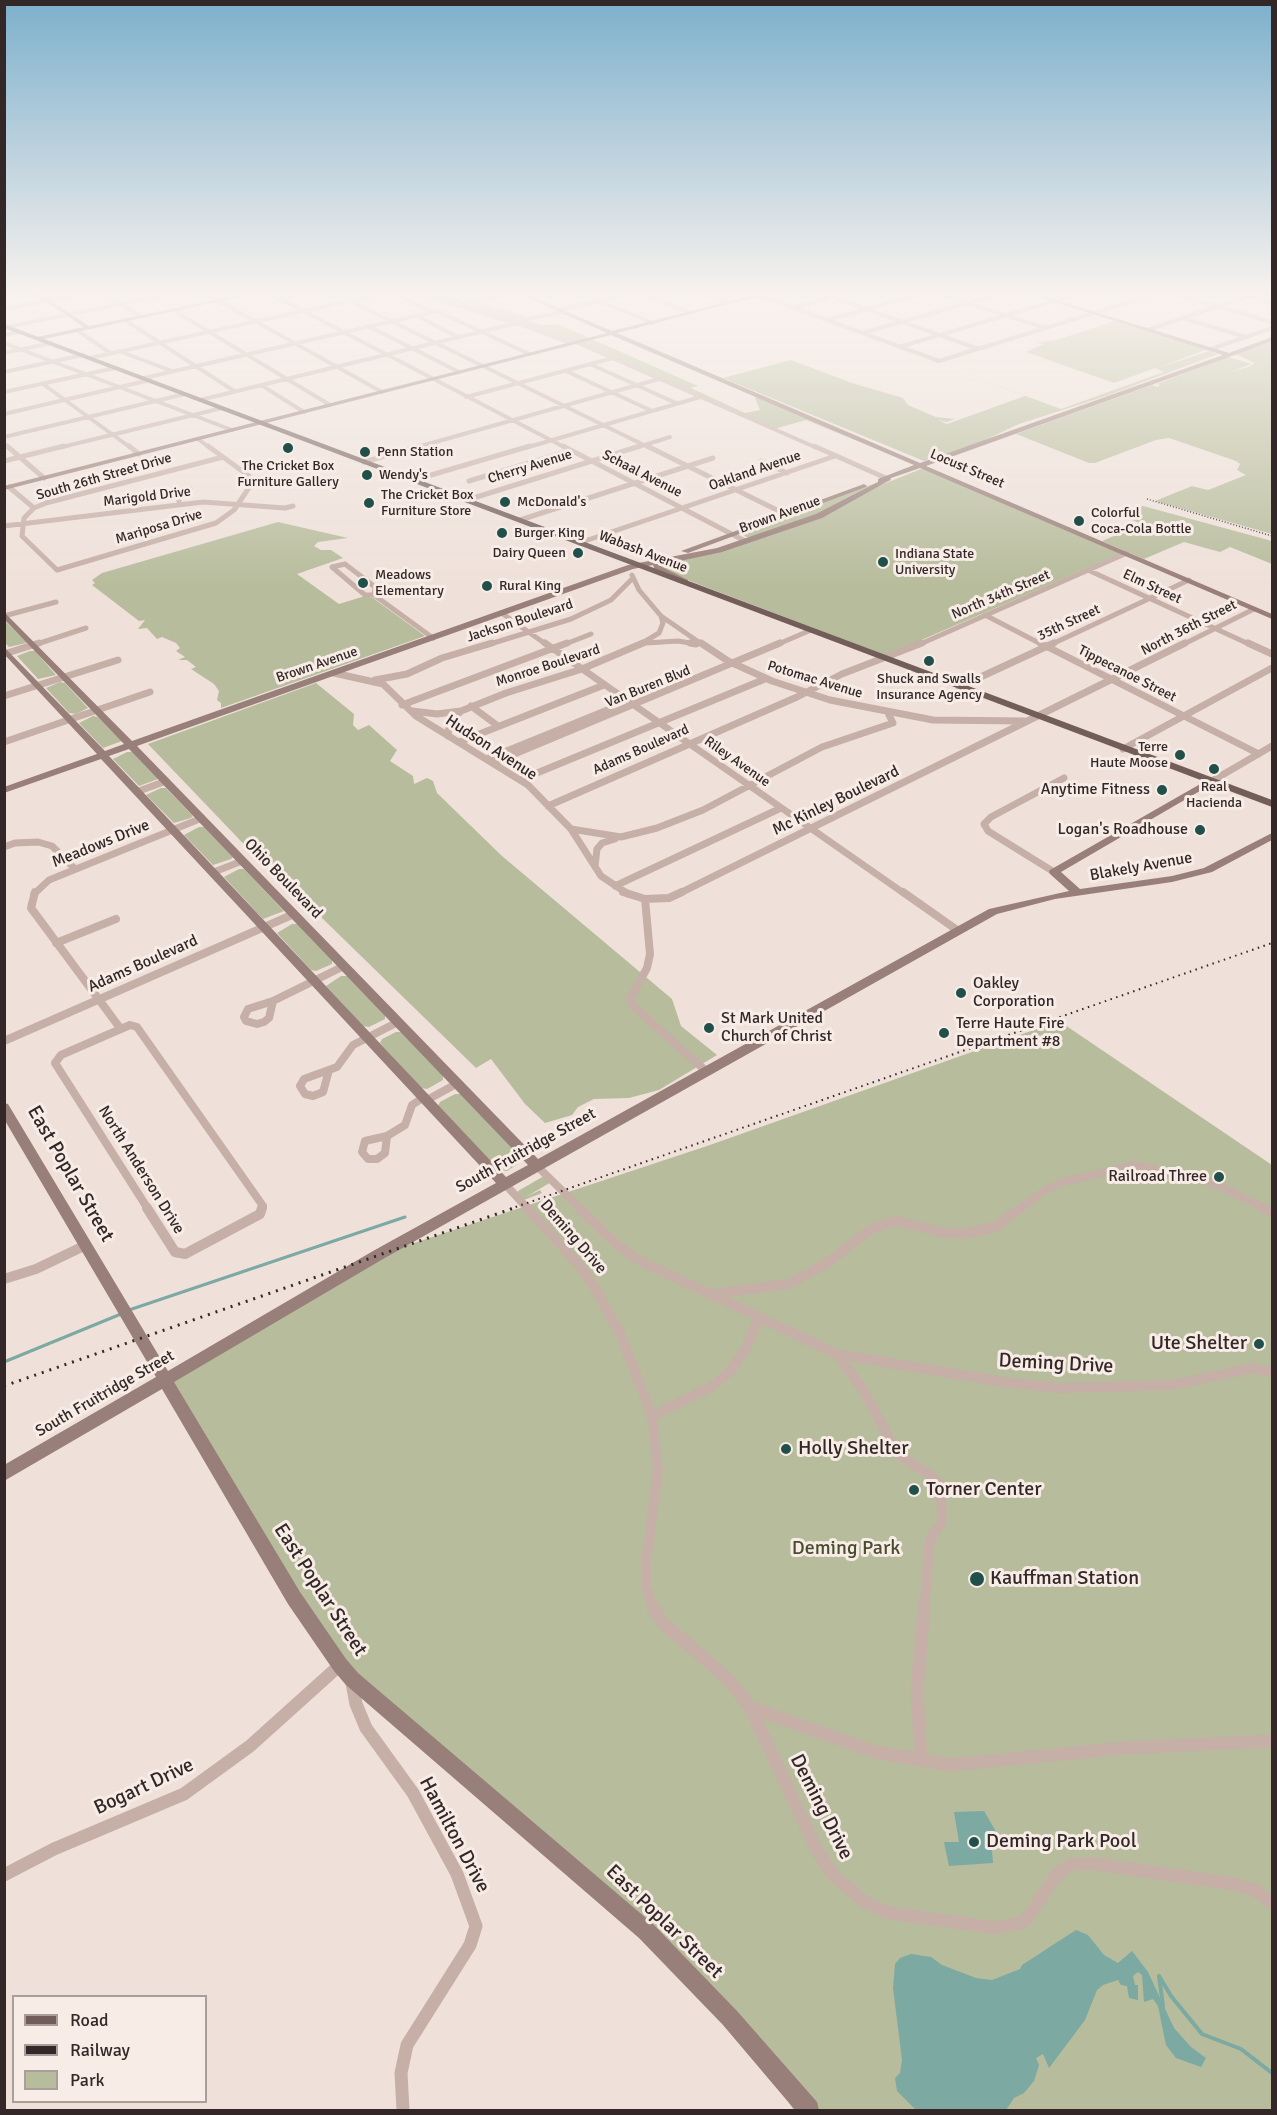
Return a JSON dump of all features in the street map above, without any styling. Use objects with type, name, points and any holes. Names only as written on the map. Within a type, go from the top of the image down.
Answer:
[{"type":"main road","name":"Wabash Avenue","points":[[177,391],[960,687],[1033,719],[1123,749],[1272,804]]},
{"type":"street","points":[[52,391],[139,454]]},
{"type":"street","points":[[4,414],[104,391]]},
{"type":"street","points":[[130,391],[232,430]]},
{"type":"street","points":[[200,400],[239,391]]},
{"type":"street","points":[[270,391],[304,412]]},
{"type":"street","points":[[306,391],[330,405]]},
{"type":"street","points":[[7,488],[387,391]]},
{"type":"street","name":"Schaal Avenue","points":[[454,391],[745,541]]},
{"type":"street","points":[[466,397],[491,391]]},
{"type":"street","points":[[532,391],[785,514]]},
{"type":"street","points":[[607,391],[652,411]]},
{"type":"street","points":[[364,462],[619,391]]},
{"type":"street","points":[[649,391],[677,404]]},
{"type":"street","points":[[656,394],[667,391]]},
{"type":"street","points":[[687,391],[888,479]]},
{"type":"street","name":"Locust Street","points":[[749,391],[1272,617]]},
{"type":"street","name":"Brown Avenue","points":[[639,565],[678,555],[730,533],[888,479],[1007,433],[1128,391]]},
{"type":"street","points":[[4,437],[185,394]]},
{"type":"street","points":[[414,480],[700,397]]},
{"type":"street","points":[[4,461],[222,408]]},
{"type":"street","name":"Cherry Avenue","points":[[466,500],[670,437]]},
{"type":"street","points":[[198,439],[249,476],[252,483],[239,503]]},
{"type":"street","points":[[4,444],[44,478]]},
{"type":"street","points":[[470,481],[569,451]]},
{"type":"street","name":"Oakland Avenue","points":[[579,543],[836,456]]},
{"type":"street","name":"South 26th Street Drive","points":[[23,525],[24,518],[34,508],[223,457]]},
{"type":"street","points":[[520,520],[713,458]]},
{"type":"street","points":[[761,461],[787,473]]},
{"type":"street","name":"Brown Avenue","points":[[4,790],[639,565],[678,555],[706,552],[825,513],[888,479]]},
{"type":"street","points":[[7,488],[34,508]]},
{"type":"street","points":[[178,495],[179,505]]},
{"type":"street","name":"Marigold Drive","points":[[4,526],[179,505],[239,503],[277,508],[293,506]]},
{"type":"street","name":"Mariposa Drive","points":[[23,525],[22,536],[57,570],[200,529],[225,516],[239,503]]},
{"type":"street","points":[[696,547],[706,552]]},
{"type":"street","name":"North 34th Street","points":[[845,676],[1127,553]]},
{"type":"street","points":[[662,560],[657,564],[658,568],[688,584]]},
{"type":"street","points":[[374,596],[375,587],[345,564],[332,567],[365,595],[374,596],[433,638]]},
{"type":"street","name":"Elm Street","points":[[1088,570],[1272,654]]},
{"type":"street","name":"Jackson Boulevard","points":[[373,680],[407,674],[442,658],[571,619],[611,600],[624,590],[633,577]]},
{"type":"street","name":"Potomac Avenue","points":[[633,577],[639,590],[661,616],[703,646],[765,679],[800,694],[933,720],[996,723],[1033,719]]},
{"type":"street","name":"35th Street","points":[[960,687],[1188,580]]},
{"type":"street","points":[[624,590],[639,590]]},
{"type":"street","points":[[5,615],[56,602]]},
{"type":"street","name":"North 36th Street","points":[[1033,719],[1254,609]]},
{"type":"street","name":"Riley Avenue","points":[[503,614],[957,930]]},
{"type":"street","name":"Ohio Boulevard","points":[[5,615],[537,1166]]},
{"type":"street","name":"Tippecanoe Street","points":[[985,615],[1259,754]]},
{"type":"street","name":"Monroe Boulevard","points":[[405,707],[427,714],[461,711],[582,669],[643,644],[662,629],[661,616]]},
{"type":"street","points":[[6,652],[86,628]]},
{"type":"street","name":"Van Buren Blvd","points":[[490,761],[807,629]]},
{"type":"street","points":[[405,707],[591,634]]},
{"type":"street","name":"Monroe Boulevard","points":[[643,644],[678,641],[703,646]]},
{"type":"street","points":[[6,652],[139,791],[505,1184]]},
{"type":"street","points":[[4,696],[118,660]]},
{"type":"street","points":[[1123,749],[1272,668]]},
{"type":"street","name":"Hudson Avenue","points":[[334,673],[383,684],[405,707],[520,780],[571,829],[595,866],[615,886],[645,899]]},
{"type":"street","points":[[394,694],[407,674]]},
{"type":"street","points":[[811,695],[845,676]]},
{"type":"street","name":"Adams Boulevard","points":[[548,806],[845,676]]},
{"type":"street","points":[[520,780],[765,679]]},
{"type":"street","points":[[459,742],[604,685]]},
{"type":"street","points":[[4,742],[150,692]]},
{"type":"street","points":[[471,706],[498,726]]},
{"type":"street","points":[[448,736],[449,724],[461,711]]},
{"type":"street","points":[[888,713],[893,723]]},
{"type":"street","name":"Mc Kinley Boulevard","points":[[645,899],[669,898],[1033,719]]},
{"type":"street","points":[[595,866],[597,849],[602,843],[640,834],[679,820],[822,747],[893,723],[933,720]]},
{"type":"street","points":[[996,723],[1004,728],[1002,734]]},
{"type":"street","points":[[1054,872],[1272,746]]},
{"type":"street","points":[[1064,778],[991,817],[984,824],[988,831],[1054,872],[1078,893]]},
{"type":"street","points":[[139,791],[165,781]]},
{"type":"street","points":[[615,886],[782,808]]},
{"type":"street","name":"Meadows Drive","points":[[100,1000],[31,908],[34,893],[49,880],[202,818]]},
{"type":"street","points":[[571,829],[595,835],[621,837]]},
{"type":"street","name":"Blakely Avenue","points":[[1078,893],[1172,879],[1208,870],[1272,836]]},
{"type":"street","points":[[4,847],[15,843],[38,842],[52,846],[75,869]]},
{"type":"street","points":[[214,872],[242,861]]},
{"type":"street","name":"South Fruitridge Street","points":[[4,1474],[505,1184],[957,930],[993,911],[1022,903],[1078,893]]},
{"type":"street","points":[[645,899],[650,954],[647,968],[635,986],[630,999],[632,1005],[706,1071]]},
{"type":"street","name":"Adams Boulevard","points":[[4,1041],[294,914]]},
{"type":"street","points":[[56,943],[116,919]]},
{"type":"street","points":[[273,1001],[344,966]]},
{"type":"street","points":[[100,1000],[120,1028]]},
{"type":"street","points":[[329,1070],[341,1063],[353,1045],[398,1022]]},
{"type":"street","name":"North Anderson Drive","points":[[130,1025],[137,1027],[263,1206],[260,1214],[185,1254],[175,1252],[55,1063],[62,1055],[120,1028],[130,1025]]},
{"type":"street","points":[[387,1136],[405,1125],[412,1106],[458,1083]]},
{"type":"street","name":"East Poplar Street","points":[[4,1107],[294,1598],[346,1672],[646,1931],[730,2018],[809,2110]]},
{"type":"street","points":[[713,1294],[788,1284],[827,1263],[871,1229],[897,1221],[944,1233],[963,1233],[995,1227],[1044,1191],[1063,1182],[1110,1169],[1135,1165],[1213,1183],[1272,1212]]},
{"type":"street","name":"Deming Drive","points":[[537,1166],[617,1245],[638,1260],[713,1294],[758,1319],[837,1354],[1003,1382],[1060,1388],[1172,1385],[1253,1368],[1272,1372]]},
{"type":"street","name":"Deming Drive","points":[[505,1184],[578,1264],[595,1288],[621,1336],[652,1416],[657,1444],[658,1470],[646,1563],[646,1587],[652,1607],[662,1622],[728,1678],[750,1707],[802,1822],[824,1861],[850,1892],[866,1903],[890,1913],[995,1928],[1021,1923],[1030,1915],[1056,1875],[1072,1864],[1096,1864],[1234,1884],[1255,1890],[1272,1902]]},
{"type":"street","points":[[4,1279],[36,1269],[86,1245]]},
{"type":"street","points":[[652,1416],[713,1386],[730,1370],[741,1354],[758,1319]]},
{"type":"street","points":[[837,1354],[862,1390],[898,1454],[934,1478],[942,1494],[942,1522],[930,1539],[917,1691],[921,1760]]},
{"type":"street","name":"Bogart Drive","points":[[4,1875],[54,1848],[184,1794],[346,1672]]},
{"type":"street","name":"Hamilton Drive","points":[[346,1672],[366,1728],[418,1803],[457,1874],[476,1926],[470,1945],[407,2045],[401,2073],[403,2110]]},
{"type":"street","name":"Deming Drive","points":[[750,1707],[874,1752],[950,1764],[1124,1748],[1272,1741]]},
{"type":"green space","points":[[686,391],[697,391],[745,413],[760,410],[755,398],[759,397],[913,464],[806,420],[774,429]]},
{"type":"green space","points":[[754,391],[878,391],[903,398],[908,405],[936,417],[955,419],[947,422],[938,420],[947,424],[1025,396],[1011,391],[1061,409],[1112,391],[1120,391],[1019,424],[981,442],[924,461]]},
{"type":"green space","points":[[1136,391],[1272,391],[1272,534],[1155,501],[1192,486],[1208,490],[1246,475],[1237,470],[1240,464],[1236,461],[1169,438],[1156,440],[1095,463],[1089,463],[1016,434]]},
{"type":"green space","name":"Indiana State University","points":[[921,469],[929,470],[1117,550],[1120,554],[889,654],[882,654],[690,581],[660,567],[660,563],[711,552],[828,514],[876,487]]},
{"type":"green space","points":[[885,480],[835,508],[799,521],[749,538],[736,532]]},
{"type":"green space","points":[[1143,506],[1272,541],[1272,564],[1230,547],[1220,552],[1184,542],[1144,559],[1102,541],[1142,524],[1120,515]]},
{"type":"green space","points":[[278,522],[348,538],[318,542],[314,546],[321,550],[331,550],[343,558],[297,574],[339,604],[365,596],[373,598],[425,636],[221,708],[221,703],[217,700],[219,691],[214,684],[191,669],[196,667],[187,660],[178,660],[185,657],[176,651],[180,648],[176,643],[162,637],[157,639],[147,628],[138,629],[145,620],[139,621],[92,585],[95,583],[92,580],[102,573]]},
{"type":"green space","points":[[5,621],[26,643],[9,647],[5,643]]},
{"type":"green space","points":[[35,651],[56,675],[38,679],[17,656]]},
{"type":"green space","points":[[60,682],[65,683],[88,708],[76,714],[69,713],[46,688]]},
{"type":"green space","points":[[316,683],[354,714],[353,725],[358,730],[369,725],[397,750],[390,761],[413,776],[414,784],[427,778],[433,781],[437,793],[502,856],[672,999],[681,1026],[717,1055],[659,1090],[629,1098],[594,1099],[578,1107],[572,1115],[545,1123],[525,1104],[491,1059],[476,1068],[322,918],[320,911],[302,905],[148,744]]},
{"type":"green space","points":[[93,716],[98,717],[122,741],[103,748],[79,723]]},
{"type":"green space","points":[[132,752],[158,779],[139,786],[113,759]]},
{"type":"green space","points":[[166,788],[193,816],[174,823],[146,795]]},
{"type":"green space","points":[[199,827],[204,827],[233,857],[213,865],[184,835]]},
{"type":"green space","points":[[239,869],[244,869],[284,911],[263,919],[224,877]]},
{"type":"green space","points":[[292,924],[298,924],[332,959],[332,964],[316,971],[311,970],[277,933]]},
{"type":"green space","points":[[341,976],[348,976],[385,1014],[385,1019],[369,1027],[363,1026],[326,986]]},
{"type":"green space","name":"Deming Park","points":[[1059,1021],[1272,1165],[1272,2110],[794,2110],[729,2018],[352,1679],[165,1380],[378,1255],[710,1145]]},
{"type":"green space","points":[[396,1032],[402,1032],[443,1075],[443,1080],[427,1089],[421,1088],[380,1043],[382,1039]]},
{"type":"green space","points":[[455,1094],[461,1094],[521,1156],[518,1164],[507,1171],[499,1170],[438,1106],[440,1102]]},
{"type":"green space","points":[[544,1176],[551,1182],[526,1197],[540,1190],[542,1193],[524,1200],[518,1194],[518,1191]]},
{"type":"water","points":[[984,1811],[998,1835],[991,1838],[993,1863],[949,1866],[944,1842],[959,1842],[954,1812]]},
{"type":"water","points":[[1076,1930],[1088,1935],[1104,1955],[1118,1963],[1132,1951],[1148,1972],[1174,2028],[1191,2047],[1206,2058],[1201,2067],[1176,2058],[1166,2045],[1158,2006],[1153,1999],[1144,2002],[1142,1975],[1138,1972],[1133,1976],[1135,1985],[1138,1985],[1138,2000],[1129,1998],[1127,1986],[1121,1985],[1118,1980],[1103,1985],[1097,1990],[1085,2020],[1049,2068],[1043,2054],[1036,2058],[1039,2065],[1034,2081],[1024,2093],[1014,2098],[1006,2110],[916,2110],[897,2091],[895,2078],[900,2073],[902,2060],[893,1988],[895,1964],[900,1958],[911,1954],[931,1957],[942,1965],[976,1978],[992,1980],[1020,1969],[1022,1965]]},
{"type":"waterway","points":[[129,1310],[405,1217]]},
{"type":"waterway","points":[[4,1362],[121,1314]]},
{"type":"waterway","points":[[1163,2006],[1159,1976],[1171,1996],[1202,2034],[1241,2049],[1272,2073]]},
{"type":"railway","points":[[1147,499],[1272,536]]},
{"type":"railway","points":[[510,1209],[1272,943]]},
{"type":"railway","points":[[4,1386],[514,1208]]},
{"type":"place","name":"The Cricket Box Furniture Gallery","points":[[288,448]]},
{"type":"place","name":"Penn Station","points":[[365,452]]},
{"type":"place","name":"Wendy's","points":[[367,475]]},
{"type":"place","name":"McDonald's","points":[[505,502]]},
{"type":"place","name":"The Cricket Box Furniture Store","points":[[369,503]]},
{"type":"place","name":"Colorful Coca-Cola Bottle","points":[[1079,521]]},
{"type":"place","name":"Burger King","points":[[502,533]]},
{"type":"place","name":"Dairy Queen","points":[[578,553]]},
{"type":"place","name":"Indiana State University","points":[[883,562]]},
{"type":"place","name":"Meadows Elementary","points":[[363,583]]},
{"type":"place","name":"Rural King","points":[[487,586]]},
{"type":"place","name":"Shuck and Swalls Insurance Agency","points":[[929,661]]},
{"type":"place","name":"Terre Haute Moose","points":[[1180,755]]},
{"type":"place","name":"Real Hacienda","points":[[1214,769]]},
{"type":"place","name":"Anytime Fitness","points":[[1162,790]]},
{"type":"place","name":"Logan's Roadhouse","points":[[1200,830]]},
{"type":"place","name":"Oakley Corporation","points":[[961,993]]},
{"type":"place","name":"St Mark United Church of Christ","points":[[709,1028]]},
{"type":"place","name":"Terre Haute Fire Department #8","points":[[944,1033]]},
{"type":"place","name":"Railroad Three","points":[[1219,1177]]},
{"type":"place","name":"Ute Shelter","points":[[1259,1344]]},
{"type":"place","name":"Holly Shelter","points":[[786,1449]]},
{"type":"place","name":"Torner Center","points":[[914,1490]]},
{"type":"place","name":"Kauffman Station","points":[[977,1579]]},
{"type":"place","name":"Deming Park Pool","points":[[974,1842]]}]
